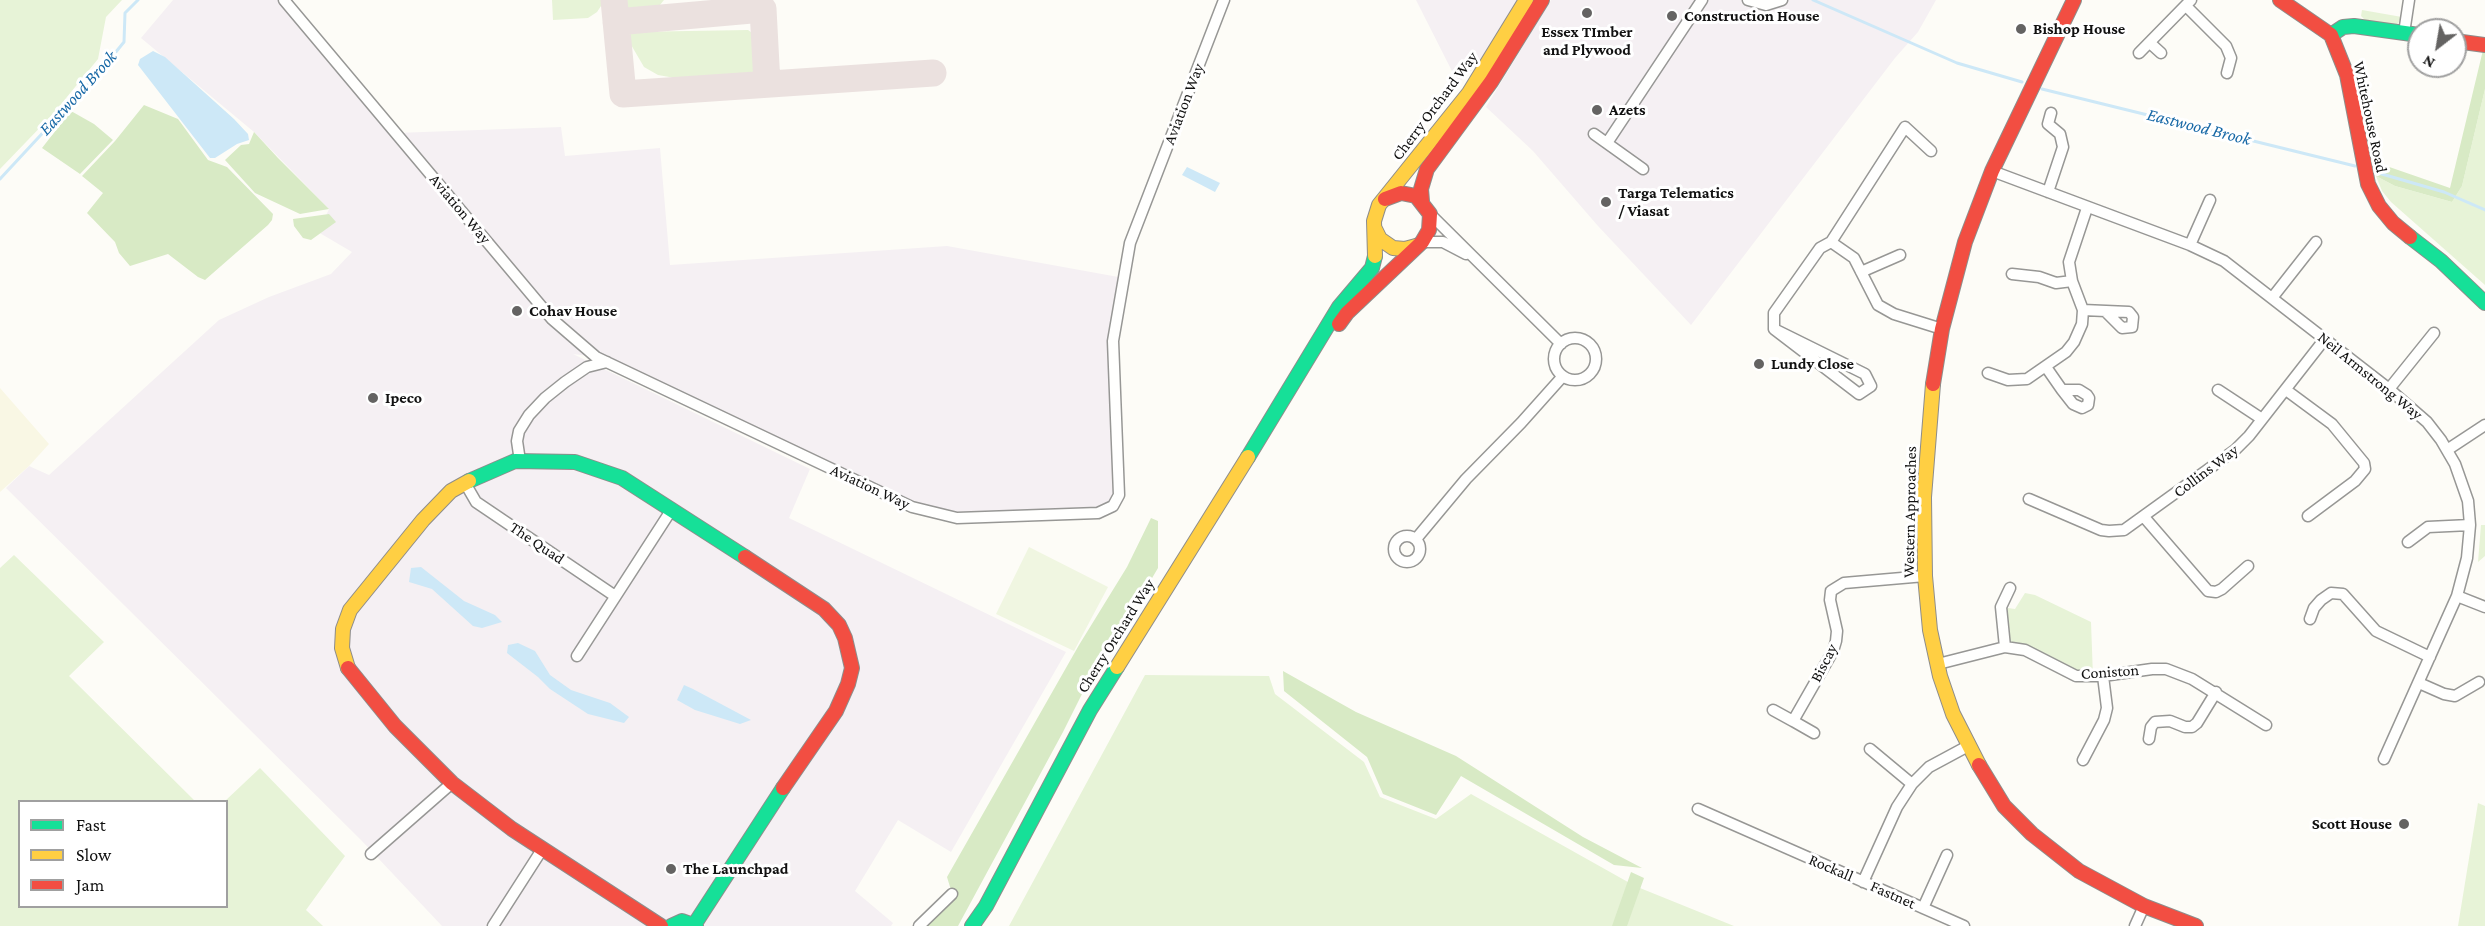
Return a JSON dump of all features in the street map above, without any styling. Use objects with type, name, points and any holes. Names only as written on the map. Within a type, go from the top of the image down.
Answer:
[{"type":"street","name":"Aviation Way","points":[[284,0],[552,319],[596,357],[912,507],[957,518],[1098,513],[1113,506],[1119,495],[1113,341],[1130,243],[1224,0]]},
{"type":"street","name":"Cherry Orchard Way","points":[[972,926],[987,906],[1090,710],[1339,308],[1372,268],[1376,252],[1375,212],[1469,93],[1526,0]]},
{"type":"street","name":"Cherry Orchard Way","points":[[1422,201],[1421,189],[1427,169],[1491,82],[1542,0]]},
{"type":"street","points":[[1606,143],[1702,0]]},
{"type":"street","points":[[1748,0],[1766,5],[1782,0]]},
{"type":"street","name":"Western Approaches","points":[[2074,0],[1992,171],[1965,243],[1942,329],[1929,412],[1924,497],[1925,576],[1930,630],[1953,714],[1968,746],[2004,806],[2031,834],[2079,871],[2144,906],[2196,926]]},
{"type":"street","points":[[2280,0],[2331,35],[2348,26],[2407,34]]},
{"type":"street","points":[[2403,33],[2409,0]]},
{"type":"street","points":[[2139,53],[2189,3],[2226,46],[2231,57],[2227,73]]},
{"type":"street","name":"Whitehouse Road","points":[[2331,35],[2347,75],[2368,184],[2379,206],[2393,223],[2441,261],[2485,303]]},
{"type":"street","points":[[2150,43],[2161,53]]},
{"type":"street","points":[[2467,43],[2485,45]]},
{"type":"street","points":[[2048,192],[2063,147],[2060,134],[2048,124],[2050,113]]},
{"type":"street","points":[[1774,329],[1774,313],[1820,248],[1831,242],[1905,127],[1931,151]]},
{"type":"street","points":[[1594,134],[1643,169]]},
{"type":"street","name":"Neil Armstrong Way","points":[[1992,171],[2190,245],[2224,261],[2389,389],[2427,422],[2447,450],[2466,493],[2470,525],[2465,573],[2457,596],[2384,759]]},
{"type":"street","points":[[1384,199],[1401,193],[1416,196],[1430,214],[1562,344]]},
{"type":"street","points":[[2190,245],[2210,200]]},
{"type":"street","points":[[1988,373],[2008,380],[2021,380],[2046,367],[2066,352],[2074,342],[2082,324],[2084,310],[2069,271],[2070,256],[2087,207]]},
{"type":"street","name":"Cherry Orchard Way","points":[[1302,371],[1347,313],[1419,244],[1430,230],[1430,214]]},
{"type":"street","points":[[1375,228],[1380,239],[1393,248],[1405,249],[1419,244],[1443,242],[1474,258]]},
{"type":"street","points":[[1831,242],[1854,258],[1874,300],[1885,310],[1942,329]]},
{"type":"street","points":[[2272,298],[2316,242]]},
{"type":"street","points":[[1861,272],[1900,255]]},
{"type":"street","points":[[2012,274],[2056,283],[2072,281]]},
{"type":"street","points":[[2084,310],[2105,311]]},
{"type":"street","points":[[1774,329],[1865,374],[1871,386],[1858,394],[1774,329]]},
{"type":"street","points":[[2389,389],[2434,333]]},
{"type":"street","points":[[1580,339],[1591,346],[1596,357],[1593,369],[1585,378],[1574,380],[1558,372],[1554,360],[1562,344],[1567,340],[1580,339]]},
{"type":"street","name":"Collins Way","points":[[2029,499],[2109,531],[2124,530],[2235,450],[2286,390],[2324,340]]},
{"type":"street","points":[[520,461],[517,441],[519,431],[529,415],[545,398],[587,367],[607,362]]},
{"type":"street","points":[[2046,367],[2062,390]]},
{"type":"street","points":[[1416,539],[1466,479],[1563,376]]},
{"type":"street","points":[[2218,390],[2262,419]]},
{"type":"street","points":[[2286,390],[2332,424],[2364,463],[2365,469],[2355,481],[2308,516]]},
{"type":"street","points":[[2447,450],[2485,426]]},
{"type":"street","points":[[661,926],[512,829],[452,783],[395,726],[348,668],[342,648],[343,629],[350,610],[360,594],[423,520],[452,491],[495,468],[520,461],[575,462],[596,467],[622,478],[672,508],[824,609],[839,625],[845,638],[852,669],[836,711],[763,818],[695,925],[682,921],[671,926]]},
{"type":"street","name":"The Quad","points":[[465,483],[476,502],[615,596]]},
{"type":"street","points":[[577,656],[672,508]]},
{"type":"street","points":[[2144,517],[2208,591],[2216,592],[2222,589],[2248,566]]},
{"type":"street","points":[[2408,542],[2428,527],[2470,525]]},
{"type":"street","name":"Biscay","points":[[1793,721],[1833,651],[1837,631],[1830,595],[1835,587],[1852,582],[1925,576]]},
{"type":"street","points":[[2005,647],[2001,607],[2010,588]]},
{"type":"street","points":[[2310,619],[2314,608],[2321,600],[2331,593],[2343,594],[2376,631],[2430,657]]},
{"type":"street","points":[[2457,596],[2485,607]]},
{"type":"street","name":"Coniston","points":[[1938,664],[2005,647],[2025,650],[2076,676],[2103,676],[2159,668],[2183,675],[2266,725]]},
{"type":"street","points":[[2084,760],[2104,720],[2107,708],[2103,676]]},
{"type":"street","points":[[2419,683],[2444,694],[2456,696],[2479,682]]},
{"type":"street","points":[[2149,740],[2151,727],[2155,722],[2170,721],[2185,727],[2192,727],[2216,693]]},
{"type":"street","points":[[1773,710],[1814,733]]},
{"type":"street","name":"Rockall","points":[[1698,809],[1863,882],[1897,807],[1912,784],[1929,767],[1968,746]]},
{"type":"street","points":[[1870,749],[1912,784]]},
{"type":"street","points":[[371,854],[452,783]]},
{"type":"street","points":[[493,926],[543,848]]},
{"type":"street","name":"Fastnet","points":[[1923,908],[1947,855]]},
{"type":"street","name":"Fastnet","points":[[1863,882],[1964,926]]},
{"type":"street","points":[[920,926],[952,894]]},
{"type":"street","points":[[980,926],[987,906]]},
{"type":"street","points":[[2135,926],[2144,906]]},
{"type":"shaded area","points":[[173,0],[284,0],[396,133],[561,127],[565,156],[660,148],[670,265],[947,246],[1124,278],[1113,341],[1119,495],[1098,513],[957,518],[912,507],[596,357],[573,354],[810,469],[789,518],[1066,652],[951,852],[898,820],[855,891],[893,923],[891,926],[442,926],[361,840],[6,488],[29,466],[49,475],[219,320],[269,297],[331,274],[352,252],[318,232],[329,209],[254,132],[141,38]]},
{"type":"shaded area","points":[[1416,0],[1521,0],[1486,57],[1458,83]]},
{"type":"shaded area","points":[[1551,0],[1936,0],[1918,32],[1895,58],[1691,325],[1598,226],[1533,151],[1486,107]]},
{"type":"shaded area","points":[[0,388],[49,444],[0,492]]},
{"type":"green space","points":[[0,0],[122,0],[106,17],[98,59],[53,114],[0,169]]},
{"type":"green space","points":[[552,0],[602,0],[603,3],[597,12],[588,18],[553,20]]},
{"type":"green space","points":[[626,0],[664,0],[655,11],[633,13],[628,9]]},
{"type":"green space","points":[[2362,10],[2402,17],[2402,19],[2396,25],[2366,21],[2361,16]]},
{"type":"green space","points":[[748,30],[758,37],[761,67],[754,73],[675,78],[658,75],[644,67],[630,43],[629,32]]},
{"type":"green space","points":[[2483,50],[2485,50],[2485,89],[2462,186],[2452,202],[2395,186],[2376,176],[2372,161],[2450,188]]},
{"type":"green space","points":[[2485,89],[2485,285],[2391,202],[2382,191],[2376,176],[2395,186],[2452,202],[2462,186]]},
{"type":"green space","points":[[144,105],[178,119],[208,160],[227,167],[273,214],[268,225],[205,280],[168,254],[130,266],[119,253],[115,242],[87,213],[103,193],[82,176],[115,141]]},
{"type":"green space","points":[[71,111],[94,124],[113,140],[80,174],[42,148]]},
{"type":"green space","points":[[254,132],[329,209],[300,214],[255,193],[225,160],[241,145],[249,144]]},
{"type":"green space","points":[[329,214],[336,222],[311,240],[303,238],[294,226],[293,219]]},
{"type":"green space","points":[[1151,518],[1158,521],[1158,568],[1119,634],[1104,650],[1063,732],[958,926],[926,926],[954,900],[947,877],[1079,645],[1127,567]]},
{"type":"green space","points":[[2481,525],[2485,525],[2485,556],[2478,562]]},
{"type":"green space","points":[[1029,547],[1108,587],[1074,651],[996,614]]},
{"type":"green space","points":[[14,555],[104,642],[69,676],[194,800],[18,800],[18,908],[228,908],[228,800],[226,800],[260,768],[345,856],[306,910],[323,926],[0,926],[0,568]]},
{"type":"green space","points":[[2025,593],[2035,595],[2091,622],[2093,677],[2005,647],[2001,607],[2015,609]]},
{"type":"green space","points":[[1283,671],[1356,712],[1456,756],[1583,837],[1642,868],[1614,865],[1461,776],[1436,815],[1383,794],[1367,757],[1284,691]]},
{"type":"green space","points":[[1145,675],[1269,676],[1275,694],[1364,762],[1380,797],[1436,819],[1471,794],[1635,886],[1734,926],[1009,926]]},
{"type":"green space","points":[[2478,803],[2485,806],[2485,926],[2458,926]]},
{"type":"green space","points":[[1631,872],[1644,878],[1627,926],[1612,926]]},
{"type":"water","points":[[153,51],[165,57],[234,119],[248,134],[249,140],[237,144],[215,158],[210,158],[138,65],[140,59]]},
{"type":"water","points":[[1187,167],[1220,183],[1215,192],[1182,175]]},
{"type":"water","points":[[421,567],[464,601],[495,615],[502,622],[482,628],[473,626],[432,589],[409,582],[411,568]]},
{"type":"water","points":[[518,643],[535,651],[550,675],[571,690],[610,703],[629,717],[624,723],[588,714],[550,689],[507,653],[508,645]]},
{"type":"water","points":[[684,685],[751,720],[740,724],[695,710],[677,700]]},
{"type":"waterway","name":"Eastwood Brook","points":[[0,179],[102,69],[124,42],[125,13],[138,0]]},
{"type":"waterway","name":"Eastwood Brook","points":[[1813,0],[1957,63],[2022,82]]},
{"type":"waterway","name":"Eastwood Brook","points":[[2042,89],[2355,166]]},
{"type":"waterway","name":"Eastwood Brook","points":[[2375,172],[2444,192],[2485,210]]},
{"type":"taxiway","points":[[614,0],[623,94],[933,73]]},
{"type":"taxiway","points":[[616,22],[763,9],[767,84]]},
{"type":"traffic: fast","points":[[2331,35],[2343,27],[2354,26],[2407,33]]},
{"type":"traffic: fast","points":[[2410,237],[2441,261],[2485,303]]},
{"type":"traffic: fast","points":[[1248,457],[1339,307],[1372,268],[1375,256]]},
{"type":"traffic: fast","points":[[469,481],[515,461],[575,462],[622,478],[745,557]]},
{"type":"traffic: fast","points":[[972,926],[986,906],[1090,710],[1117,667]]},
{"type":"traffic: fast","points":[[694,925],[783,788]]},
{"type":"traffic: fast","points":[[671,926],[682,921],[696,926]]},
{"type":"traffic: slow","points":[[1375,256],[1374,221],[1379,205],[1469,93],[1526,0]]},
{"type":"traffic: slow","points":[[1375,229],[1380,239],[1393,248],[1405,249],[1416,246]]},
{"type":"traffic: slow","points":[[1933,384],[1924,497],[1925,576],[1930,630],[1940,676],[1953,714],[1979,765]]},
{"type":"traffic: slow","points":[[1117,667],[1248,457]]},
{"type":"traffic: slow","points":[[348,668],[342,648],[343,629],[350,610],[423,520],[451,491],[469,481]]},
{"type":"traffic: jam","points":[[1422,201],[1421,189],[1427,169],[1491,82],[1542,0]]},
{"type":"traffic: jam","points":[[1933,384],[1942,329],[1965,242],[1992,171],[2074,0]]},
{"type":"traffic: jam","points":[[2280,0],[2331,35],[2347,75],[2368,184],[2379,206],[2393,223],[2410,237]]},
{"type":"traffic: jam","points":[[2467,43],[2485,45]]},
{"type":"traffic: jam","points":[[1339,324],[1347,313],[1422,242],[1429,230],[1430,214],[1416,196],[1401,193],[1385,199]]},
{"type":"traffic: jam","points":[[745,557],[824,609],[839,625],[845,638],[852,668],[848,684],[836,711],[783,788]]},
{"type":"traffic: jam","points":[[348,668],[395,726],[452,783],[512,829],[661,926]]},
{"type":"traffic: jam","points":[[1979,765],[2004,806],[2032,834],[2079,871],[2144,906],[2196,926]]},
{"type":"place","name":"Essex TImber and Plywood","points":[[1587,13]]},
{"type":"place","name":"Construction House","points":[[1672,16]]},
{"type":"place","name":"Bishop House","points":[[2021,29]]},
{"type":"place","name":"Azets","points":[[1597,110]]},
{"type":"place","name":"Targa Telematics / Viasat","points":[[1606,202]]},
{"type":"place","name":"Cohav House","points":[[517,311]]},
{"type":"place","name":"Lundy Close","points":[[1759,364]]},
{"type":"place","name":"Ipeco","points":[[373,398]]},
{"type":"place","name":"Scott House","points":[[2404,824]]},
{"type":"place","name":"The Launchpad","points":[[671,869]]}]
